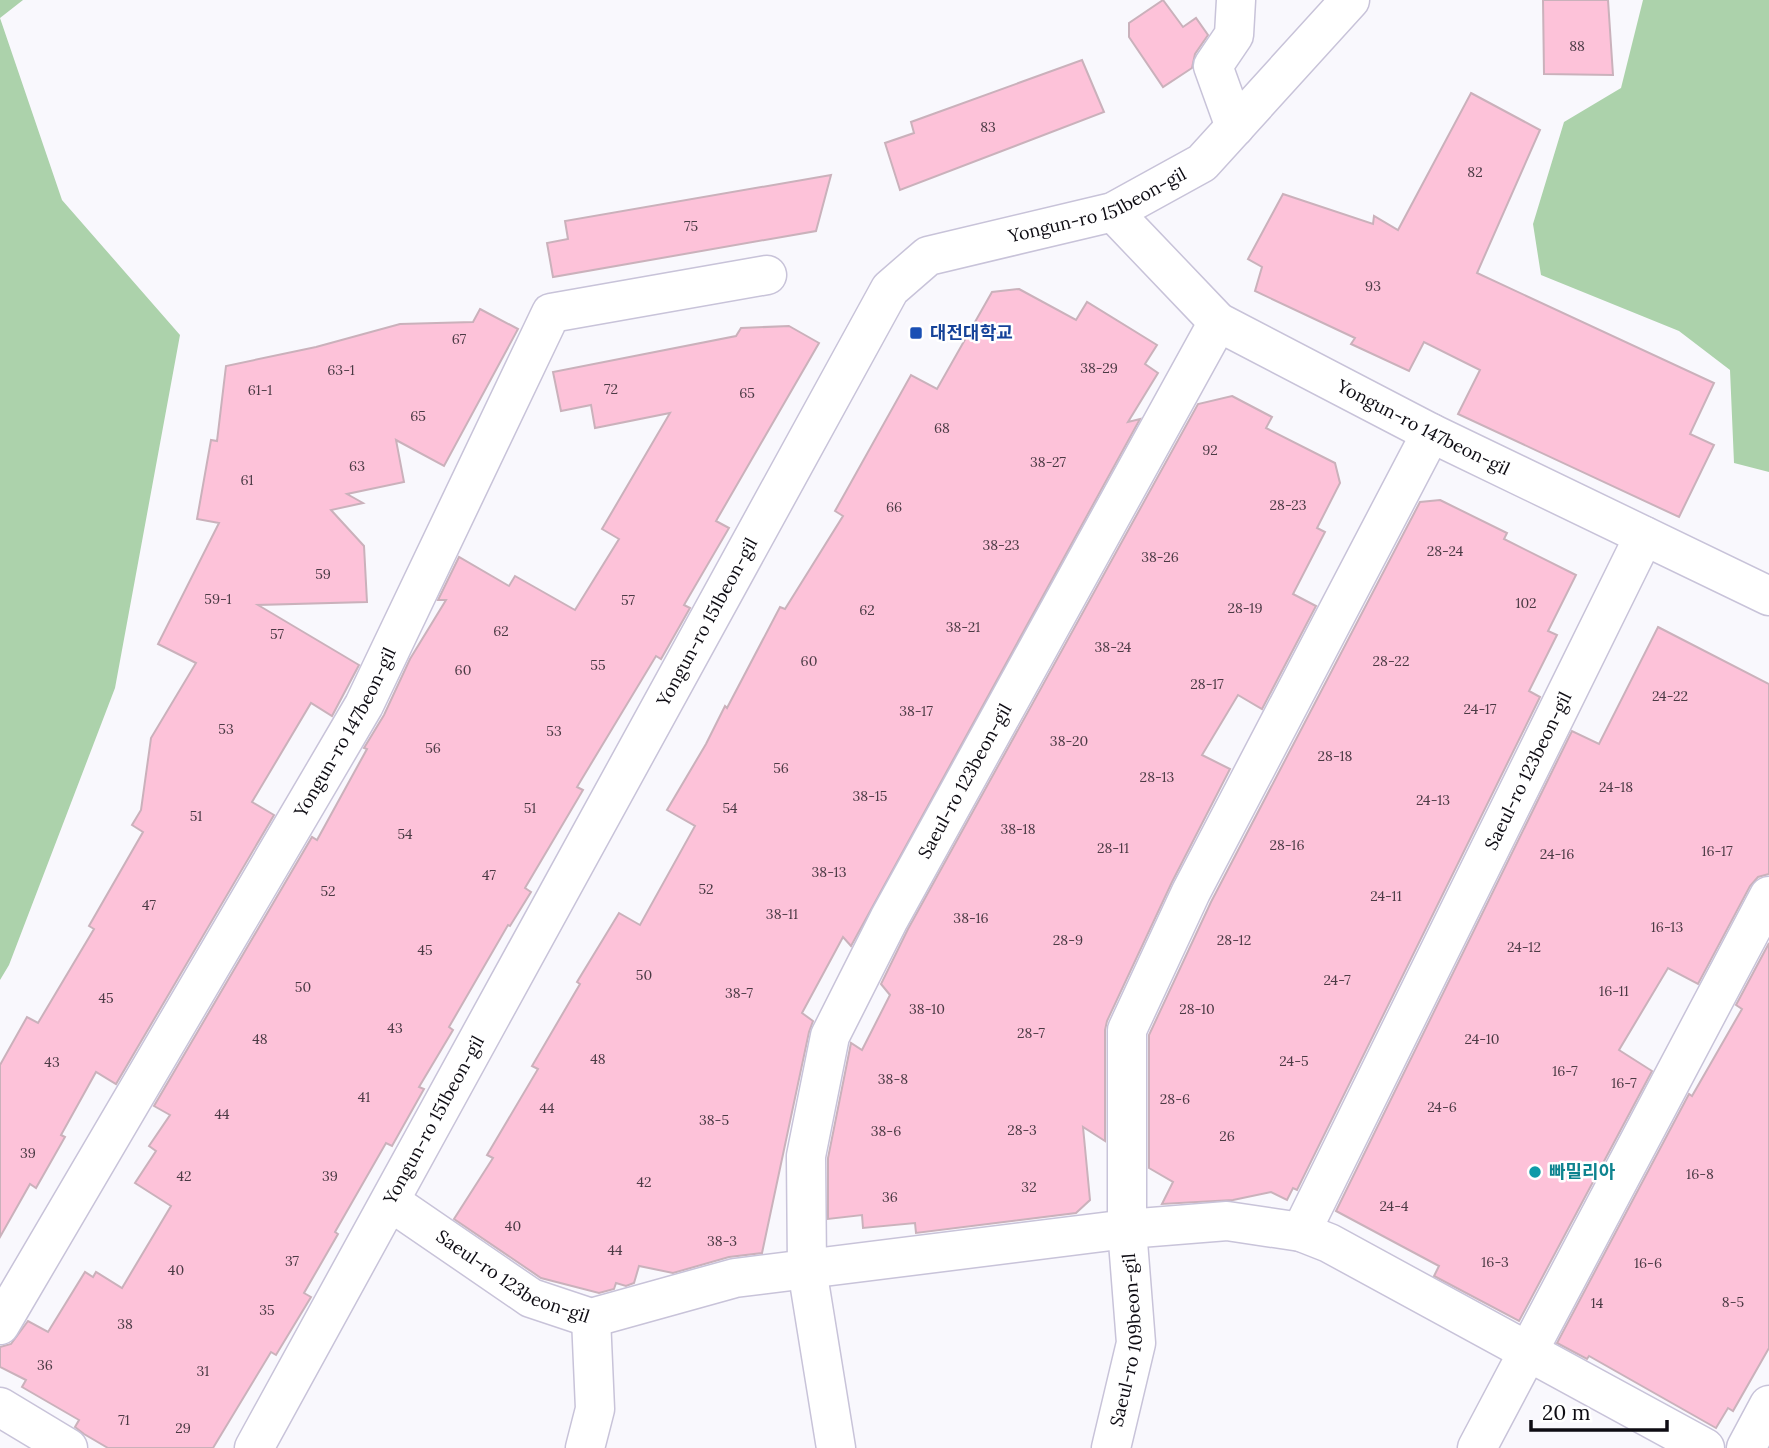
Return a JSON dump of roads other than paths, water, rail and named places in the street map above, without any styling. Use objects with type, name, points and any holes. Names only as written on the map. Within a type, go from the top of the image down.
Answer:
[{"type":"street","points":[[1235,127],[1213,66],[1234,35],[1236,0]]},
{"type":"street","name":"Yongun-ro 151beon-gil","points":[[254,1448],[890,289],[928,256],[1113,212],[1202,163],[1350,0]]},
{"type":"street","name":"Yongun-ro 147beon-gil","points":[[1113,212],[1218,322],[1431,433],[1769,596]]},
{"type":"street","name":"Yongun-ro 147beon-gil","points":[[0,1325],[364,705],[551,313],[767,275]]},
{"type":"street","name":"Saeul-ro 123beon-gil","points":[[807,1269],[806,1156],[830,1036],[889,919],[1218,322]]},
{"type":"street","points":[[1127,1229],[1127,1030],[1191,892],[1431,433]]},
{"type":"street","name":"Saeul-ro 123beon-gil","points":[[1301,1232],[1644,536]]},
{"type":"street","points":[[1477,1448],[1769,896]]},
{"type":"street","name":"Saeul-ro 123beon-gil","points":[[391,1202],[531,1298],[591,1318],[735,1278],[1127,1229],[1227,1221],[1301,1232],[1329,1243],[1705,1448]]},
{"type":"street","name":"Saeul-ro 109beon-gil","points":[[1111,1448],[1136,1343],[1127,1229]]},
{"type":"street","points":[[807,1269],[836,1448]]},
{"type":"street","points":[[585,1448],[595,1409],[591,1318]]},
{"type":"street","points":[[1746,1448],[1769,1405]]},
{"type":"street","points":[[0,1407],[68,1448]]},
{"type":"place","name":"대전대학교","points":[[916,333]]},
{"type":"place","name":"빠밀리아","points":[[1535,1172]]}]
